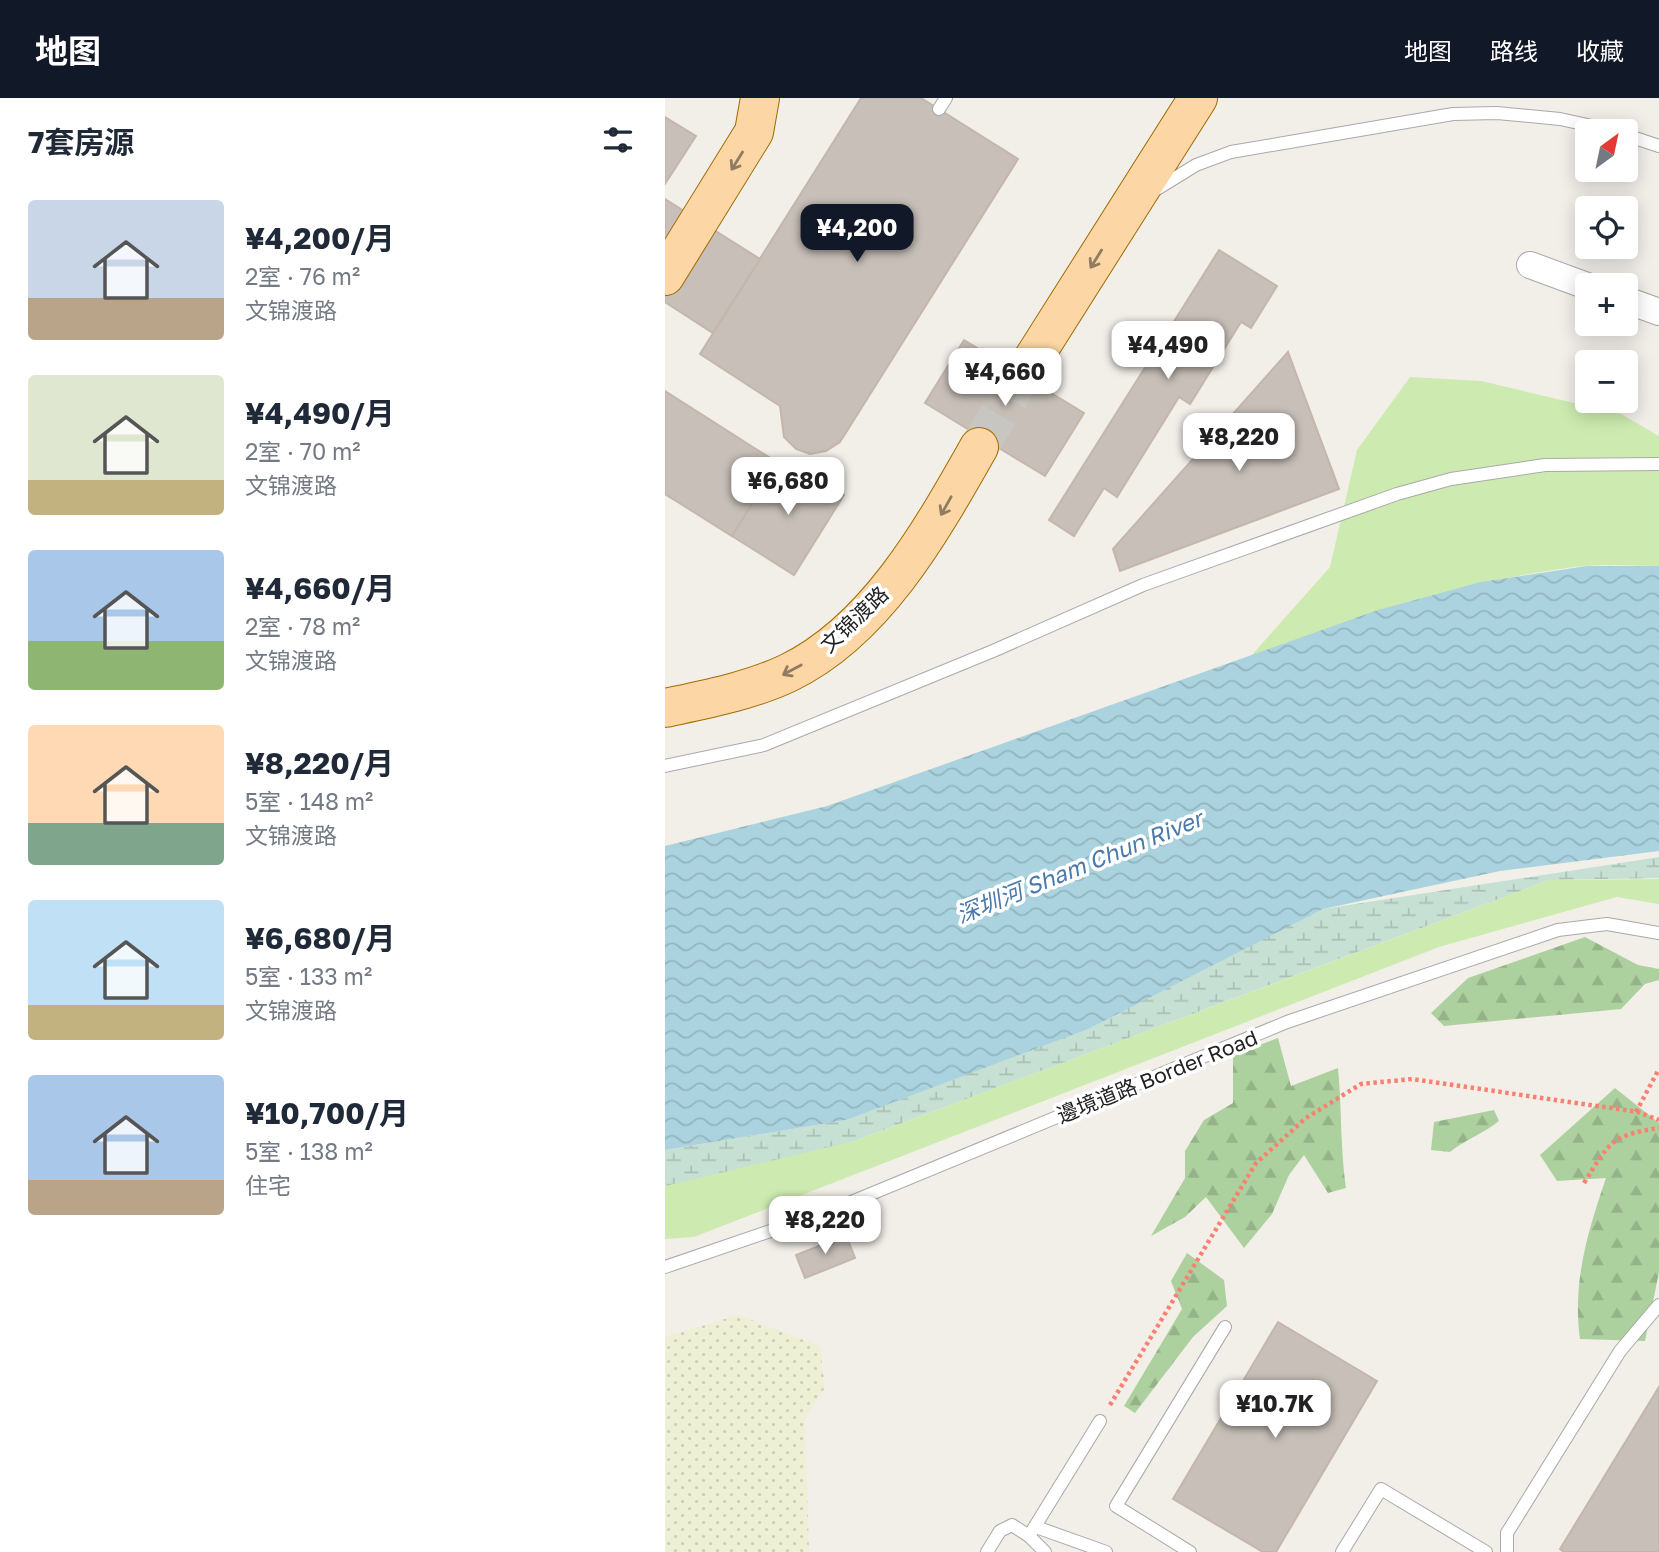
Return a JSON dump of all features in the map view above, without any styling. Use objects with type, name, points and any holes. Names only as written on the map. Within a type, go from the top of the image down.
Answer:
[{"type":"main road","points":[[665,276],[750,139],[759,117],[760,98]]},
{"type":"main road","points":[[1029,365],[1198,98]]},
{"type":"main road","name":"文锦渡路","points":[[665,708],[762,684],[790,672],[838,640],[920,548],[979,446]]},
{"type":"street","points":[[1530,265],[1575,282]]},
{"type":"street","points":[[1638,304],[1659,312]]},
{"type":"lane","points":[[1118,225],[1178,174],[1231,152],[1453,114],[1497,113],[1575,122]]},
{"type":"lane","points":[[1638,139],[1659,146]]},
{"type":"lane","points":[[665,766],[764,745],[993,651],[1143,585],[1397,494],[1451,479],[1545,465],[1659,464]]},
{"type":"lane","name":"邊境道路 Border Road","points":[[665,1267],[832,1210],[1287,1022],[1558,930],[1607,924],[1659,933]]},
{"type":"lane","points":[[1507,1552],[1507,1533],[1620,1351],[1659,1305]]},
{"type":"lane","points":[[1189,1552],[1116,1506],[1225,1327]]},
{"type":"lane","points":[[1032,1532],[1100,1421]]},
{"type":"lane","points":[[1342,1552],[1381,1489],[1486,1552]]},
{"type":"lane","points":[[988,1552],[1000,1531],[1012,1525],[1106,1552]]},
{"type":"lane","points":[[1032,1532],[1045,1552]]},
{"type":"path","points":[[1636,1112],[1659,1069]]},
{"type":"path","points":[[1100,1421],[1256,1163],[1306,1118],[1361,1084],[1412,1079],[1636,1112],[1659,1120]]},
{"type":"path","points":[[1584,1184],[1602,1153],[1619,1136],[1659,1128]]},
{"type":"green space","points":[[1410,377],[1481,381],[1575,403],[1575,413],[1621,414],[1659,436],[1659,566],[1584,566],[1499,580],[1374,613],[1251,656],[1330,567],[1357,450]]},
{"type":"green space","points":[[1659,857],[1659,878],[1549,880],[854,1141],[665,1186],[665,1150],[846,1120],[1323,909]]},
{"type":"green space","points":[[1659,879],[1659,904],[1617,897],[1439,947],[694,1237],[665,1239],[665,1182],[860,1139],[1549,880]]},
{"type":"green space","points":[[1585,937],[1638,965],[1659,969],[1659,980],[1645,984],[1621,1009],[1444,1026],[1431,1013],[1468,978]]},
{"type":"green space","points":[[1278,1038],[1291,1086],[1338,1068],[1346,1188],[1328,1193],[1304,1155],[1289,1175],[1272,1214],[1244,1248],[1206,1197],[1185,1217],[1151,1236],[1185,1178],[1185,1151],[1204,1120],[1233,1103],[1233,1055]]},
{"type":"green space","points":[[1615,1088],[1659,1123],[1659,1272],[1645,1341],[1580,1339],[1578,1297],[1583,1257],[1606,1178],[1557,1181],[1540,1155]]},
{"type":"green space","points":[[1494,1110],[1499,1121],[1487,1130],[1450,1152],[1431,1150],[1434,1122]]},
{"type":"green space","points":[[1187,1253],[1224,1280],[1227,1306],[1193,1337],[1135,1413],[1124,1406],[1182,1309],[1171,1281]]},
{"type":"green space","points":[[738,1315],[820,1346],[825,1388],[805,1418],[809,1552],[665,1552],[665,1337]]},
{"type":"water","name":"深圳河 Sham Chun River","points":[[1587,566],[1659,566],[1659,851],[1500,871],[1323,909],[1088,1029],[846,1120],[665,1150],[665,846],[827,806],[1378,610],[1481,582]]},
{"type":"building","points":[[861,98],[921,98],[1018,159],[840,442],[826,451],[810,454],[796,449],[784,437],[780,406],[700,354]]},
{"type":"building","points":[[665,117],[696,136],[665,184]]},
{"type":"building","points":[[665,199],[760,259],[713,333],[665,302]]},
{"type":"building","points":[[1219,250],[1277,286],[1251,328],[1241,322],[1190,404],[1179,397],[1117,497],[1104,488],[1074,536],[1049,520]]},
{"type":"building","points":[[964,340],[1084,413],[1045,476],[925,403]]},
{"type":"building","points":[[1288,352],[1339,489],[1120,571],[1113,549]]},
{"type":"building","points":[[665,391],[778,463],[732,536],[665,494]]},
{"type":"building","points":[[778,463],[795,474],[800,467],[844,495],[794,575],[732,536]]},
{"type":"building","points":[[846,1235],[855,1258],[805,1278],[796,1255]]},
{"type":"building","points":[[1278,1322],[1377,1381],[1276,1552],[1263,1552],[1173,1499]]},
{"type":"building","points":[[1659,1387],[1659,1552],[1564,1552],[1560,1549]]},
{"type":"tunnel","points":[[979,447],[1029,365]]}]
